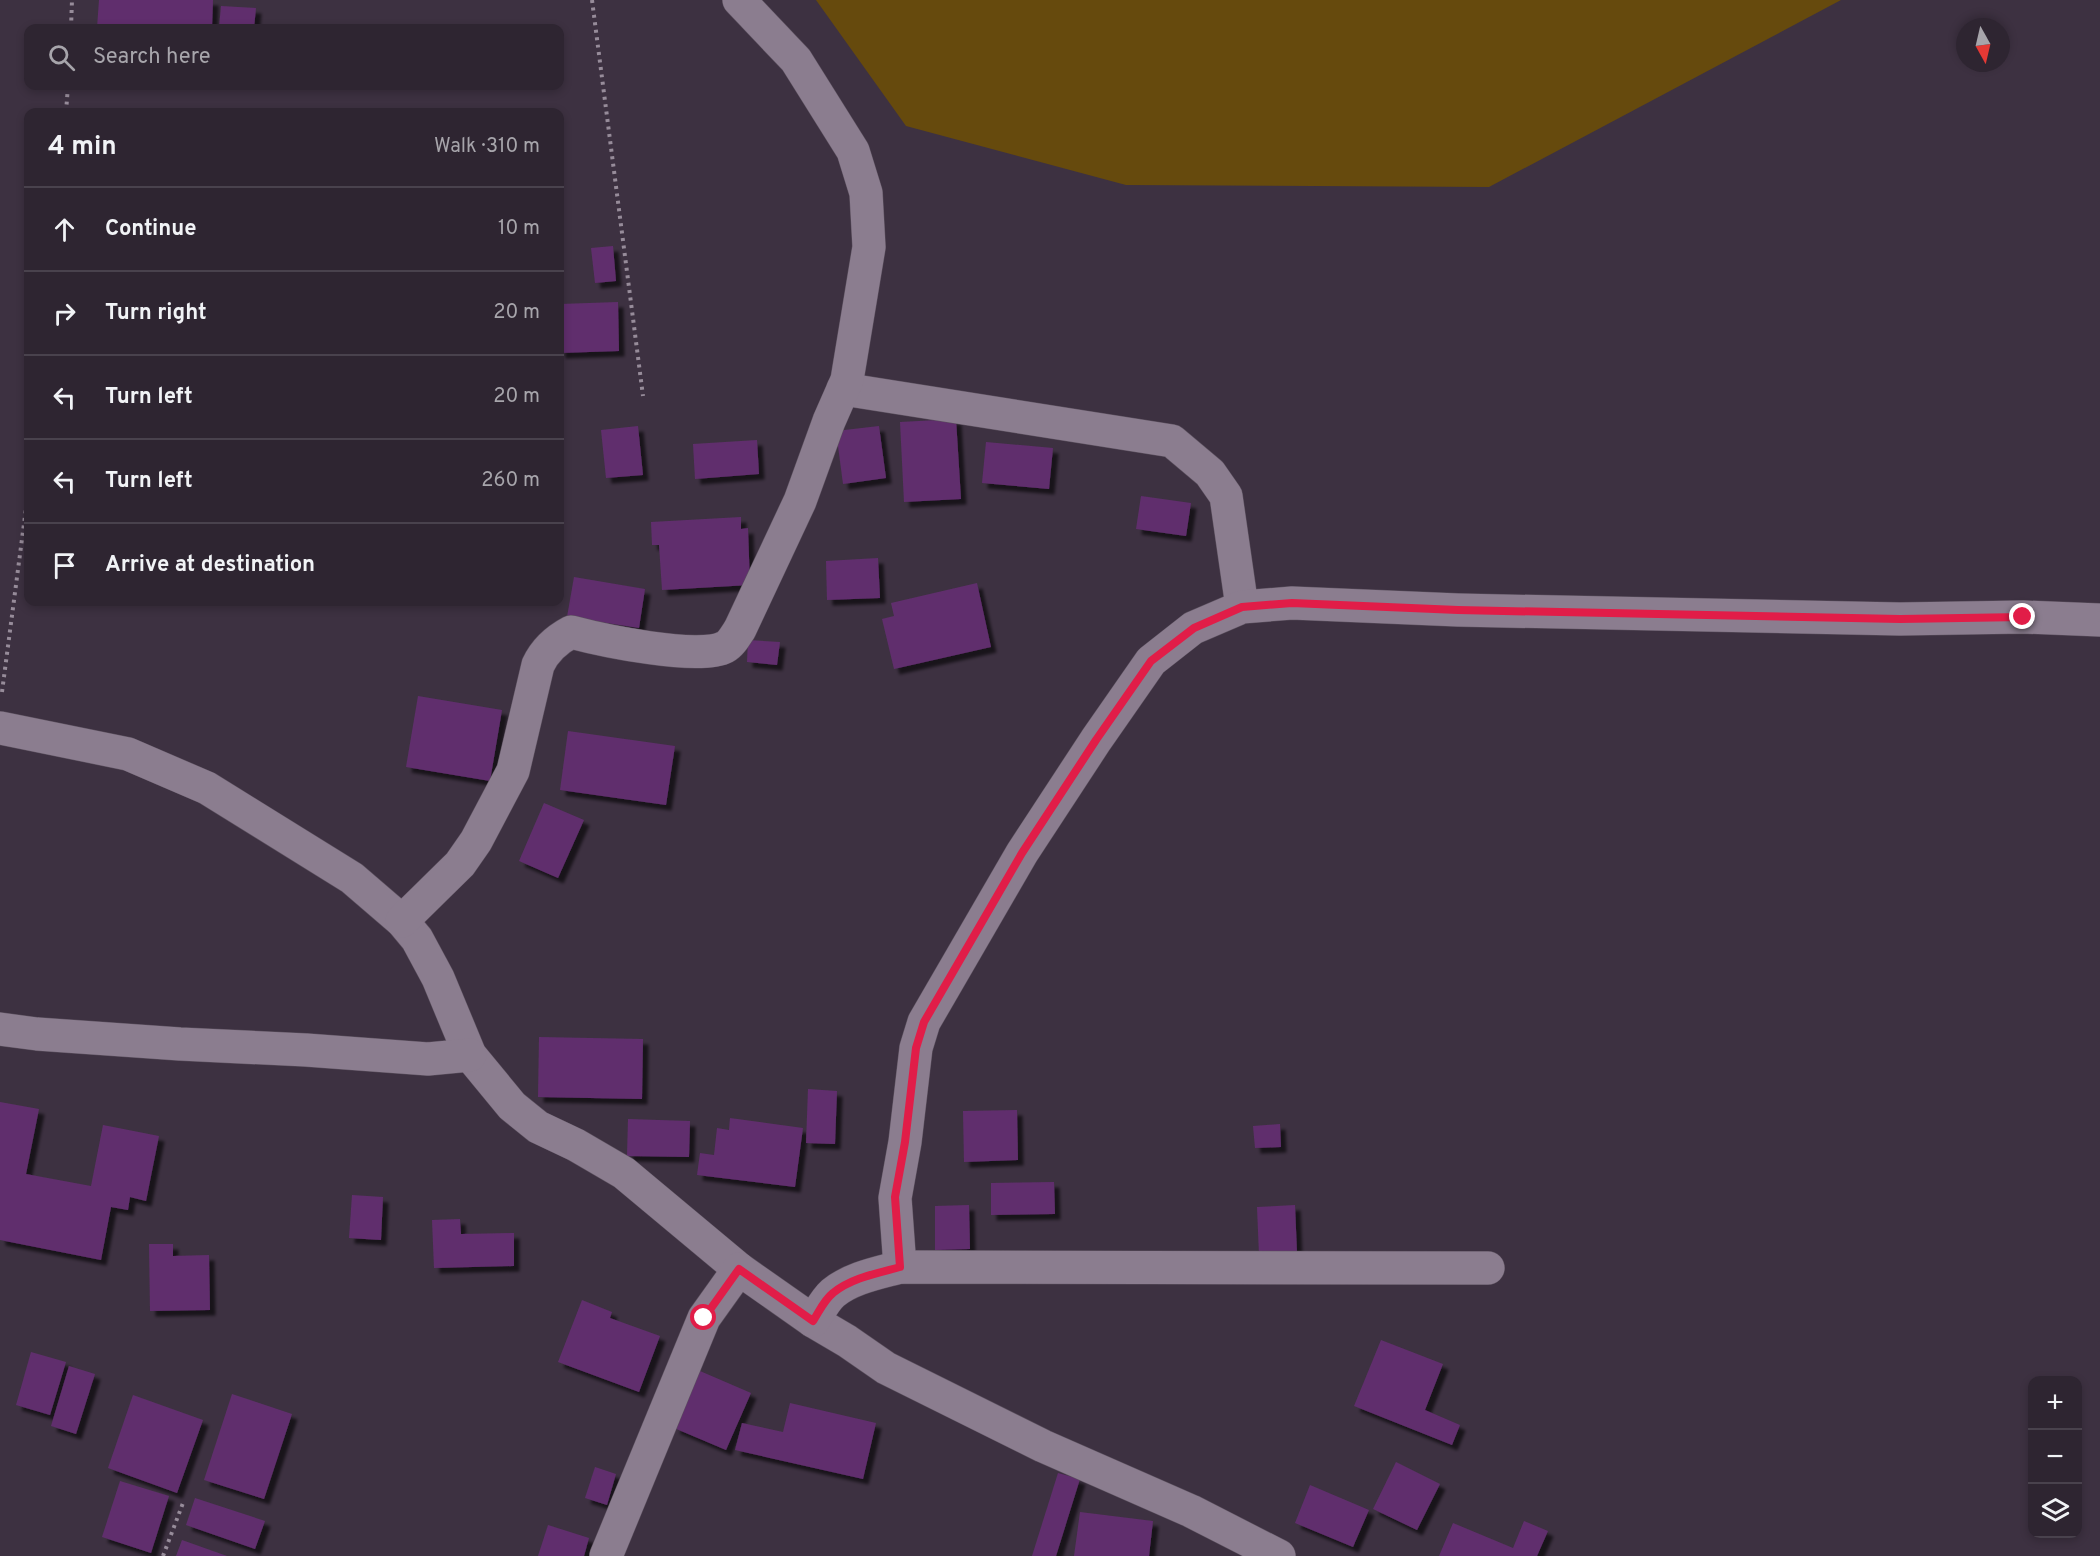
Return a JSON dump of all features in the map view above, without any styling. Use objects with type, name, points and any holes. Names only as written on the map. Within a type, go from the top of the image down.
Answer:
[{"type":"street","points":[[402,921],[460,864],[476,842],[513,771],[538,665],[545,651],[571,632],[600,640],[692,653],[710,652],[726,647],[740,629],[800,501],[828,421],[847,380],[868,247],[866,193],[853,151],[796,60],[739,0]]},
{"type":"street","points":[[843,389],[1172,441],[1210,473],[1226,496],[1242,607]]},
{"type":"street","points":[[900,1267],[895,1197],[905,1142],[916,1048],[930,1009],[1022,853],[1096,740],[1151,661],[1194,628],[1242,607],[1292,603],[1458,610],[1888,619],[2023,617],[2100,620]]},
{"type":"street","points":[[0,728],[128,754],[207,788],[352,878],[402,921],[417,939],[438,978],[470,1055],[512,1106],[538,1127],[576,1145],[624,1173],[739,1269],[886,1368],[1043,1446],[1191,1511],[1279,1556]]},
{"type":"street","points":[[0,1029],[37,1034],[428,1059],[470,1055]]},
{"type":"street","points":[[813,1321],[833,1293],[849,1283],[900,1267],[930,1265],[1488,1268]]},
{"type":"street","points":[[606,1556],[704,1318],[739,1269]]},
{"type":"path","points":[[71,24],[72,0]]},
{"type":"path","points":[[592,0],[643,396]]},
{"type":"path","points":[[66,108],[68,90]]},
{"type":"path","points":[[2,693],[24,524]]},
{"type":"path","points":[[163,1556],[183,1503]]},
{"type":"shaded area","points":[[816,0],[1841,0],[1489,187],[1126,185],[906,126]]},
{"type":"building","points":[[99,0],[213,0],[212,24],[97,24]]},
{"type":"building","points":[[221,6],[256,8],[254,24],[219,24]]},
{"type":"building","points":[[613,246],[616,281],[595,283],[591,248]]},
{"type":"building","points":[[618,302],[619,351],[564,353],[564,304]]},
{"type":"building","points":[[956,419],[961,499],[904,502],[900,422]]},
{"type":"building","points":[[638,426],[643,475],[606,478],[601,430]]},
{"type":"building","points":[[879,426],[886,478],[843,484],[836,431]]},
{"type":"building","points":[[757,440],[759,474],[695,479],[693,444]]},
{"type":"building","points":[[986,442],[1053,448],[1049,489],[982,483]]},
{"type":"building","points":[[1141,496],[1191,503],[1186,536],[1136,529]]},
{"type":"building","points":[[741,517],[741,529],[748,528],[750,585],[662,590],[659,545],[652,545],[651,522]]},
{"type":"building","points":[[878,558],[880,598],[827,600],[826,561]]},
{"type":"building","points":[[574,577],[645,589],[639,628],[567,617]]},
{"type":"building","points":[[977,583],[991,647],[894,669],[882,619],[894,616],[891,603]]},
{"type":"building","points":[[748,640],[780,642],[777,665],[747,662]]},
{"type":"building","points":[[418,696],[502,710],[490,781],[406,767]]},
{"type":"building","points":[[568,731],[675,746],[666,805],[560,790]]},
{"type":"building","points":[[544,803],[584,820],[558,878],[519,861]]},
{"type":"building","points":[[539,1037],[643,1039],[642,1099],[538,1097]]},
{"type":"building","points":[[808,1089],[837,1091],[835,1144],[806,1143]]},
{"type":"building","points":[[0,1102],[39,1109],[26,1174],[91,1186],[103,1125],[159,1136],[146,1201],[130,1197],[128,1210],[111,1207],[101,1260],[0,1240]]},
{"type":"building","points":[[1017,1110],[1018,1160],[964,1162],[963,1111]]},
{"type":"building","points":[[730,1118],[803,1128],[795,1187],[697,1175],[700,1153],[714,1155],[717,1128],[729,1130]]},
{"type":"building","points":[[628,1119],[690,1121],[689,1157],[627,1156]]},
{"type":"building","points":[[1280,1124],[1281,1147],[1255,1148],[1253,1126]]},
{"type":"building","points":[[1054,1182],[1055,1214],[991,1215],[991,1183]]},
{"type":"building","points":[[352,1195],[383,1197],[381,1240],[349,1238]]},
{"type":"building","points":[[969,1205],[970,1249],[935,1250],[935,1206]]},
{"type":"building","points":[[1295,1205],[1297,1253],[1259,1255],[1257,1207]]},
{"type":"building","points":[[460,1219],[461,1234],[514,1233],[514,1266],[434,1268],[432,1220]]},
{"type":"building","points":[[149,1244],[173,1244],[173,1256],[209,1255],[210,1310],[150,1311]]},
{"type":"building","points":[[582,1300],[612,1312],[610,1318],[660,1336],[639,1392],[558,1362]]},
{"type":"building","points":[[1381,1340],[1443,1364],[1425,1410],[1460,1425],[1452,1445],[1354,1406]]},
{"type":"building","points":[[31,1352],[66,1362],[50,1415],[16,1405]]},
{"type":"building","points":[[69,1366],[95,1374],[76,1434],[51,1426]]},
{"type":"building","points":[[700,1371],[751,1393],[726,1450],[674,1428]]},
{"type":"building","points":[[232,1394],[292,1414],[264,1499],[204,1480]]},
{"type":"building","points":[[133,1395],[203,1420],[177,1493],[108,1468]]},
{"type":"building","points":[[790,1403],[876,1423],[863,1479],[735,1450],[742,1423],[783,1432]]},
{"type":"building","points":[[1396,1462],[1440,1484],[1417,1530],[1373,1509]]},
{"type":"building","points":[[595,1467],[616,1474],[607,1505],[585,1498]]},
{"type":"building","points":[[1058,1473],[1080,1479],[1056,1556],[1032,1556]]},
{"type":"building","points":[[120,1481],[169,1496],[151,1553],[102,1537]]},
{"type":"building","points":[[1310,1485],[1369,1510],[1353,1547],[1295,1523]]},
{"type":"building","points":[[195,1498],[265,1521],[255,1549],[186,1525]]},
{"type":"building","points":[[1080,1512],[1153,1521],[1149,1556],[1074,1556]]},
{"type":"building","points":[[1524,1521],[1548,1531],[1537,1556],[1439,1556],[1453,1523],[1513,1548]]},
{"type":"building","points":[[548,1525],[589,1538],[584,1556],[538,1556]]},
{"type":"building","points":[[182,1540],[227,1556],[176,1556]]},
{"type":"route","points":[[704,1318],[739,1269],[813,1321],[828,1298],[849,1283],[900,1267],[895,1197],[905,1142],[916,1048],[924,1022],[1022,853],[1096,740],[1151,661],[1194,628],[1242,607],[1292,603],[1458,610],[1900,619],[2023,617]]}]
